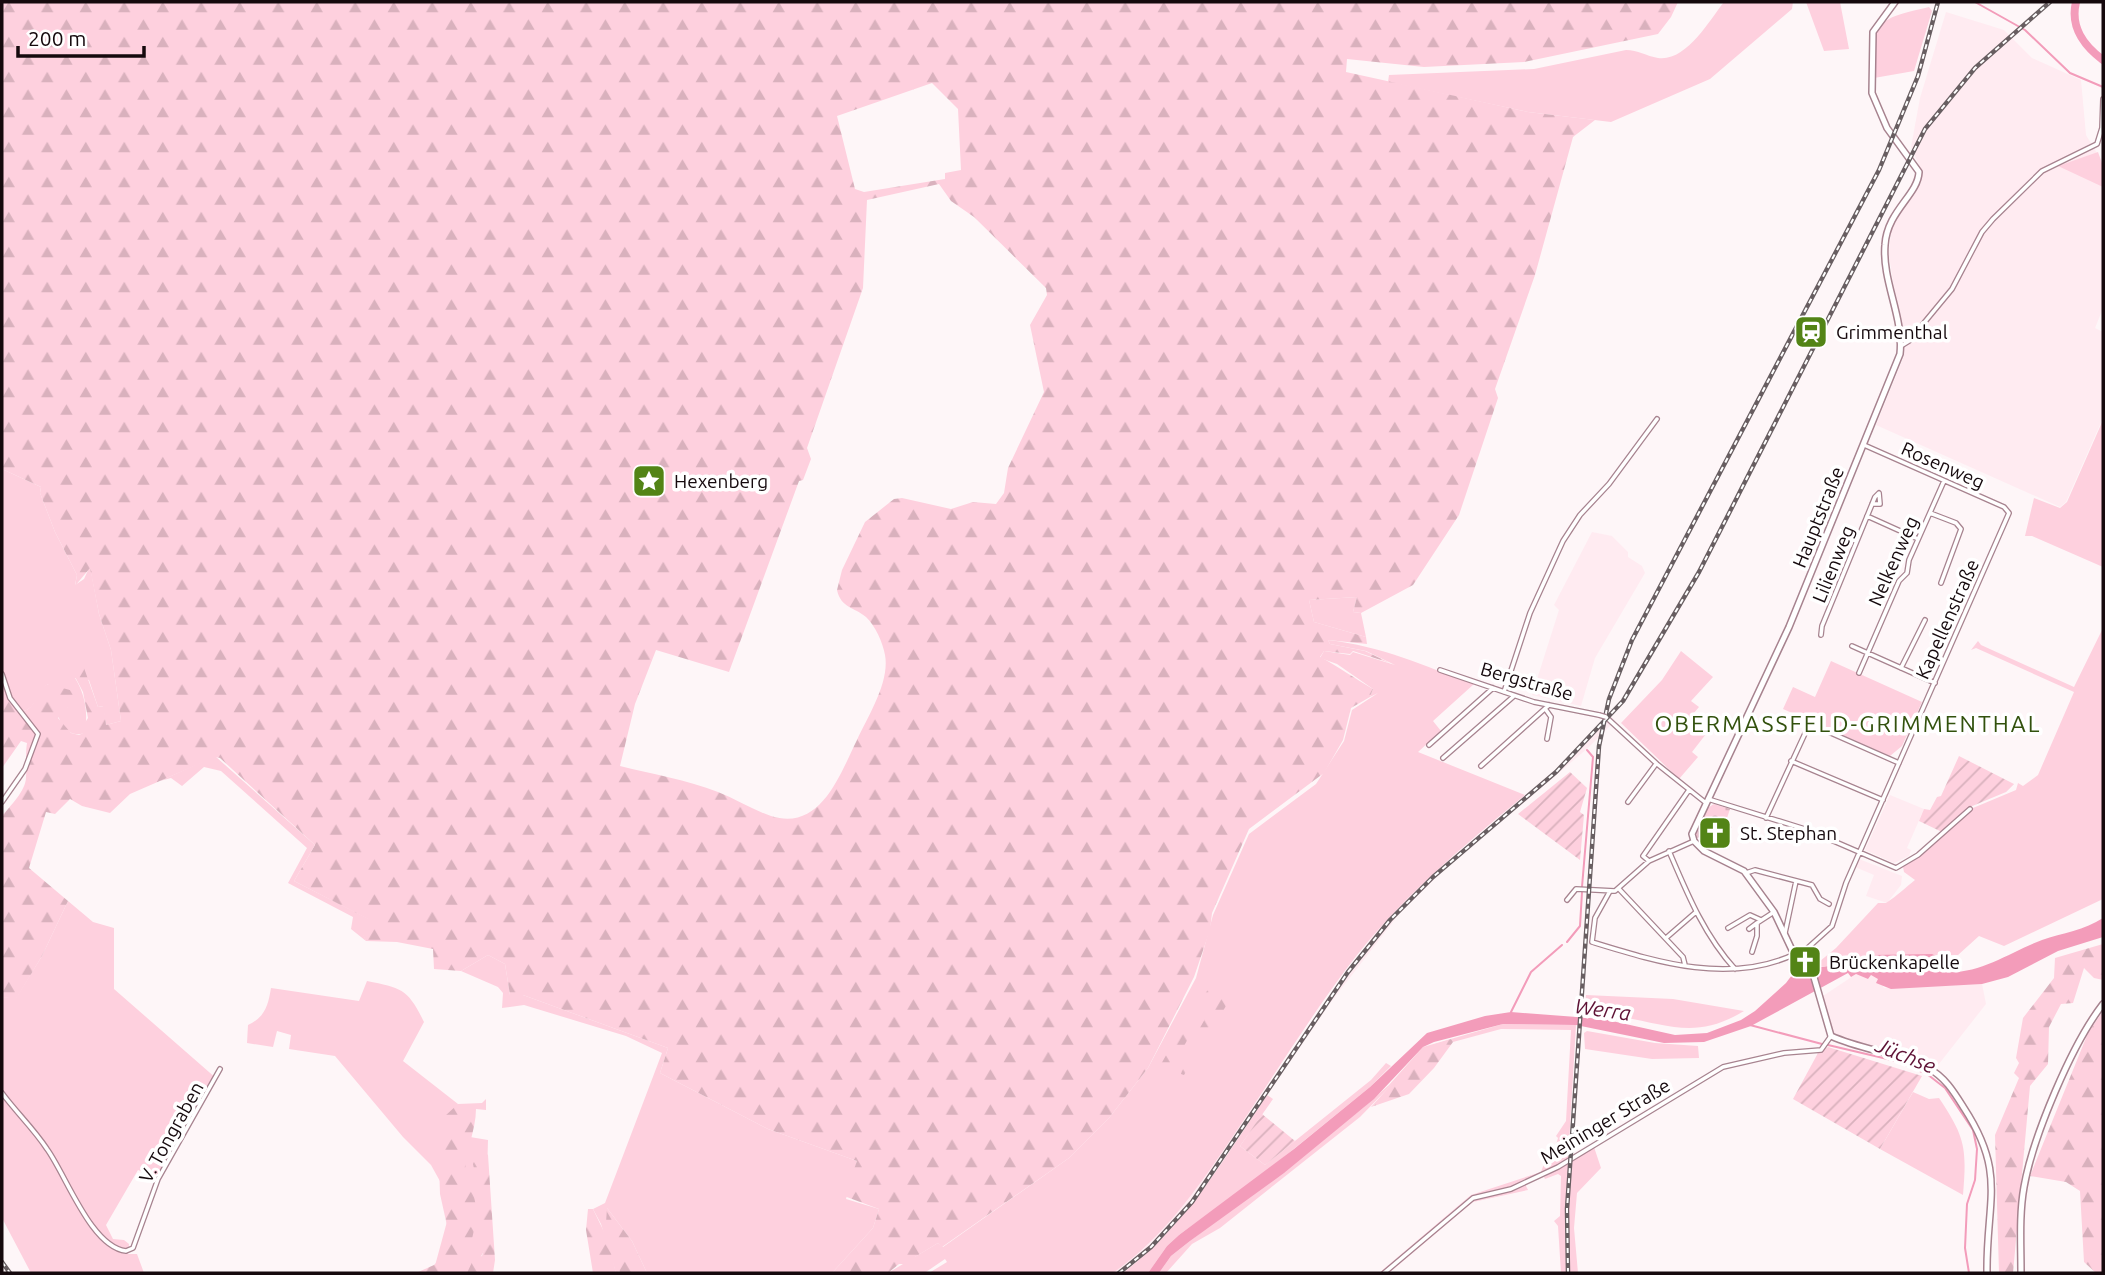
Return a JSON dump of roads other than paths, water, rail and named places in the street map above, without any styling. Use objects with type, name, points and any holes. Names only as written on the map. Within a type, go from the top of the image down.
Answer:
[{"type":"main road","name":"Hauptstraße","points":[[1693,841],[1694,825],[1790,627],[1901,346],[1885,243],[1893,215],[1915,186],[1919,172],[1878,110],[1872,93],[1871,66],[1874,32],[1880,18],[1895,2]]},
{"type":"main road","points":[[1693,841],[1704,851],[1746,873],[1774,912],[1797,955],[1806,956],[1811,962],[1820,989],[1828,1042],[1928,1068],[1944,1079],[1960,1102],[1985,1145],[1992,1166],[1987,1273]]},
{"type":"main road","points":[[2021,1273],[2021,1205],[2032,1156],[2082,1038],[2103,1004]]},
{"type":"street","points":[[1901,346],[1909,341],[1952,289],[1982,232],[1993,219],[2042,171],[2096,144],[2102,128],[2103,99]]},
{"type":"street","points":[[1504,692],[1530,613],[1563,541],[1580,514],[1609,484],[1657,419]]},
{"type":"street","name":"Rosenweg","points":[[1864,444],[2004,508],[2008,513]]},
{"type":"street","name":"Nelkenweg","points":[[1859,673],[1899,581],[1907,573],[1909,560],[1944,480]]},
{"type":"street","name":"Lilienweg","points":[[1821,635],[1822,625],[1872,504]]},
{"type":"street","points":[[1930,513],[1956,523],[1961,529],[1941,583]]},
{"type":"street","name":"Kapellenstraße","points":[[1797,955],[1832,926],[1859,853],[2008,513]]},
{"type":"street","points":[[1867,516],[1918,539]]},
{"type":"street","points":[[1901,668],[1925,620]]},
{"type":"street","points":[[1852,646],[1935,683]]},
{"type":"street","name":"Bergstraße","points":[[1440,670],[1514,696],[1606,717],[1657,764]]},
{"type":"street","points":[[2,674],[10,698],[38,734],[25,769],[2,802]]},
{"type":"street","points":[[1429,745],[1493,688]]},
{"type":"street","points":[[1444,758],[1514,696]]},
{"type":"street","points":[[1480,766],[1549,705]]},
{"type":"street","points":[[1546,710],[1551,717],[1547,739]]},
{"type":"street","points":[[1766,818],[1805,729],[1815,726],[1899,763]]},
{"type":"street","points":[[1791,761],[1883,800]]},
{"type":"street","points":[[1628,802],[1657,764],[1707,801],[1808,830],[1891,867],[1901,867],[1970,809]]},
{"type":"street","points":[[1649,861],[1643,856],[1689,790]]},
{"type":"street","points":[[1567,900],[1576,889],[1619,889],[1649,861],[1693,841]]},
{"type":"street","points":[[1669,851],[1712,940],[1735,969]]},
{"type":"street","points":[[1746,873],[1755,870],[1812,885],[1820,899],[1829,904]]},
{"type":"street","points":[[1784,935],[1796,881]]},
{"type":"street","points":[[1619,889],[1683,957],[1685,965]]},
{"type":"street","points":[[1610,891],[1595,918],[1592,942],[1670,965],[1735,969],[1765,967],[1797,955]]},
{"type":"street","points":[[1666,938],[1696,911]]},
{"type":"street","points":[[1749,929],[1774,912]]},
{"type":"street","points":[[1728,928],[1750,915],[1759,922]]},
{"type":"street","points":[[1752,952],[1758,936],[1759,922]]},
{"type":"street","name":"Meininger Straße","points":[[1384,1273],[1473,1198],[1511,1189],[1559,1167],[1723,1068],[1784,1053],[1821,1050],[1828,1042]]},
{"type":"street","name":"V. Tongraben","points":[[2,1093],[46,1146],[96,1230],[119,1250],[132,1248],[158,1179],[220,1069]]},
{"type":"waterway","points":[[1975,2],[2025,30],[2070,73],[2103,87]]},
{"type":"waterway","points":[[2076,2],[2075,20],[2080,35],[2103,60]]},
{"type":"waterway","points":[[1582,887],[1593,757],[1587,750]]},
{"type":"waterway","points":[[1567,942],[1580,926],[1582,892]]},
{"type":"waterway","points":[[1511,1012],[1531,972],[1562,945]]},
{"type":"waterway","name":"Jüchse","points":[[1750,1025],[1822,1044]]},
{"type":"waterway","name":"Jüchse","points":[[1828,1045],[1896,1061],[1927,1074],[1945,1088],[1973,1130],[1977,1149],[1975,1180],[1967,1204],[1965,1248],[1969,1273]]},
{"type":"railway","points":[[1568,1273],[1567,1209],[1599,746],[1609,699],[1632,640],[1879,170],[1918,76],[1938,2]]},
{"type":"railway","points":[[1119,1273],[1151,1247],[1192,1202],[1348,972],[1390,920],[1433,877],[1556,772],[1623,701],[1699,572],[1925,129],[1975,68],[2050,2]]},
{"type":"railway","points":[[2,1262],[10,1273]]},
{"type":"place","name":"Grimmenthal","points":[[1811,332]]},
{"type":"place","name":"Hexenberg","points":[[649,481]]},
{"type":"place","name":"St. Stephan","points":[[1715,833]]},
{"type":"place","name":"Brückenkapelle","points":[[1805,962]]},
{"type":"district","name":"OBERMASSFELD-GRIMMENTHAL","points":[[1848,723]]},
{"type":"water label","name":"Werra","points":[[1603,1009]]}]
